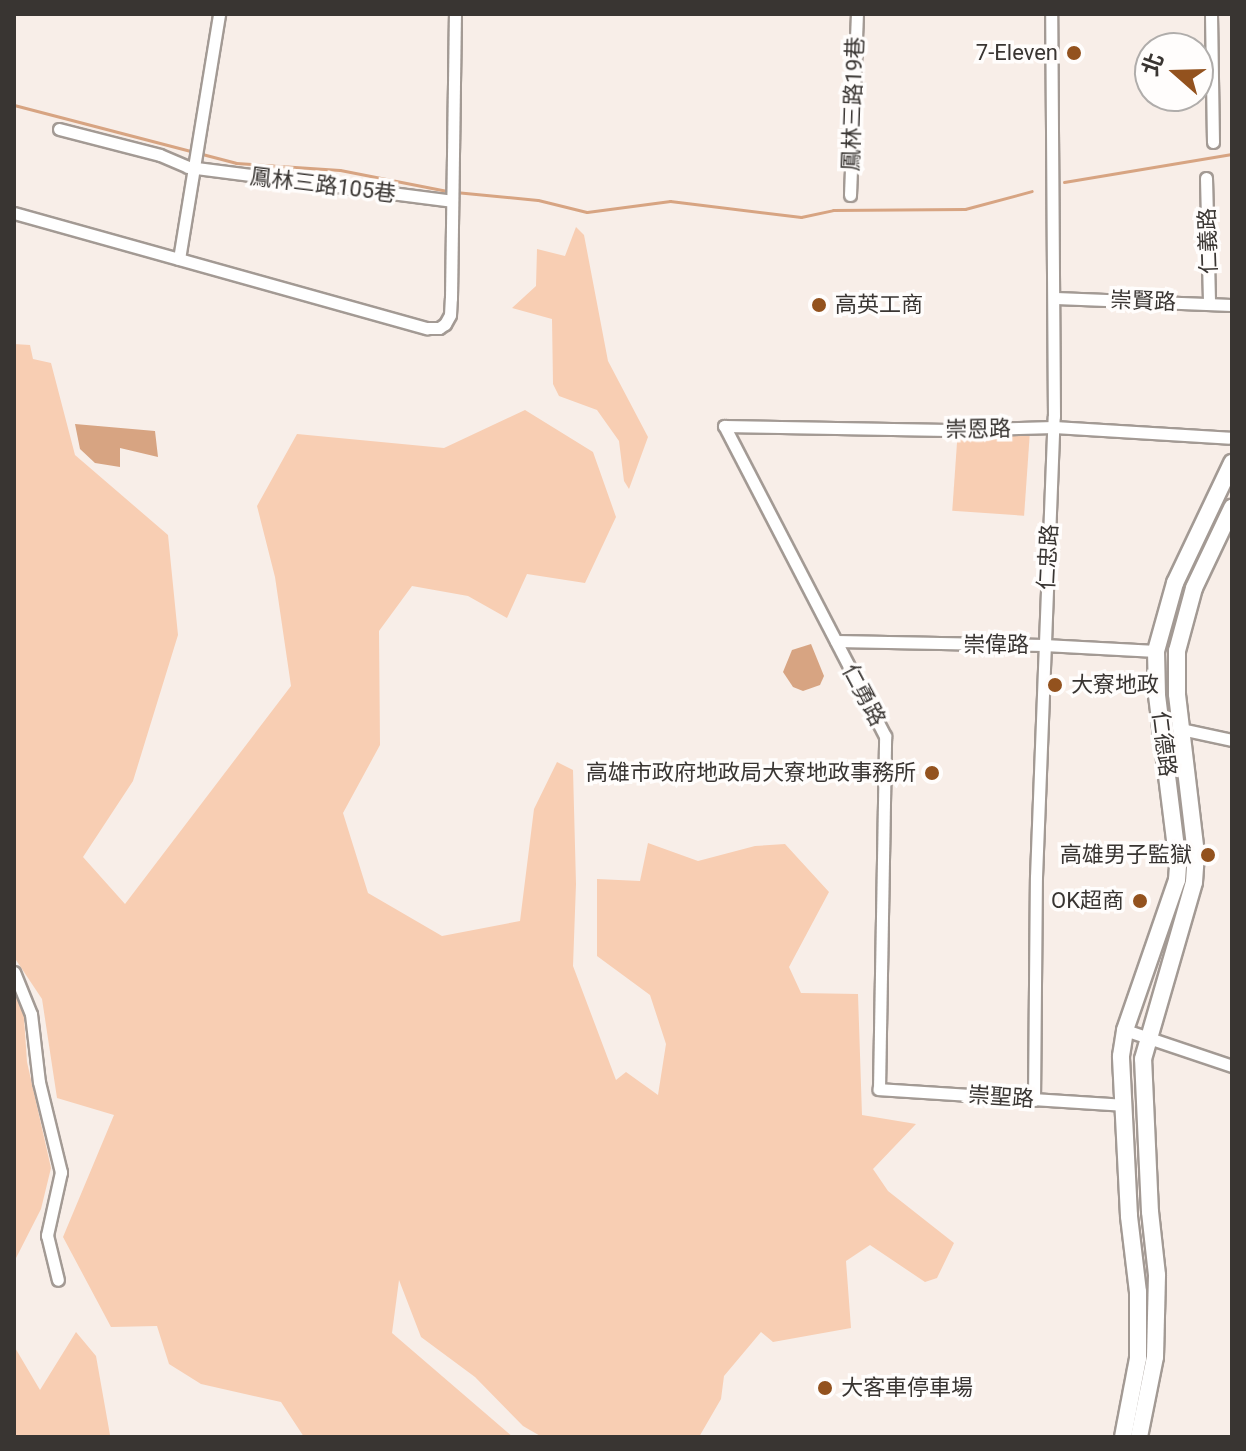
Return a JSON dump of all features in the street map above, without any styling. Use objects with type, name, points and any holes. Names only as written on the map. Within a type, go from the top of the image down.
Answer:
[{"type":"street","points":[[179,259],[219,14]]},
{"type":"street","points":[[14,213],[427,328],[445,324],[451,298],[455,14]]},
{"type":"street","name":"鳳林三路19巷","points":[[850,195],[857,14]]},
{"type":"street","name":"仁忠路","points":[[1034,1100],[1044,645],[1054,427],[1051,14]]},
{"type":"street","points":[[1211,14],[1213,142]]},
{"type":"street","name":"鳳林三路105巷","points":[[59,129],[196,166],[452,194]]},
{"type":"street","name":"仁義路","points":[[1206,178],[1209,303]]},
{"type":"street","name":"崇賢路","points":[[1055,298],[1232,305]]},
{"type":"street","name":"崇恩路","points":[[724,426],[948,430],[1054,427],[1232,438]]},
{"type":"street","name":"仁勇路","points":[[724,426],[885,736],[879,1089]]},
{"type":"street","name":"仁德路","points":[[1123,1437],[1138,1358],[1138,1292],[1129,1216],[1121,1056],[1125,1030],[1177,880],[1178,856],[1157,695],[1156,651],[1175,583],[1232,463]]},
{"type":"street","name":"仁德路","points":[[1139,1437],[1155,1357],[1157,1275],[1150,1212],[1143,1075],[1147,1038],[1194,882],[1196,854],[1181,729],[1177,651],[1194,588],[1232,508]]},
{"type":"street","name":"崇偉路","points":[[836,641],[1044,645],[1156,651]]},
{"type":"street","points":[[1181,729],[1232,740]]},
{"type":"street","points":[[14,972],[31,1014],[39,1082],[61,1172],[47,1235],[58,1280]]},
{"type":"street","points":[[1125,1030],[1232,1066]]},
{"type":"street","name":"崇聖路","points":[[879,1089],[1124,1105]]},
{"type":"shaded area","points":[[576,227],[584,235],[608,361],[648,437],[629,489],[624,481],[619,441],[597,410],[559,396],[553,384],[552,319],[512,308],[536,286],[537,249],[565,256]]},
{"type":"shaded area","points":[[14,344],[30,345],[33,359],[51,363],[75,455],[168,535],[178,635],[133,781],[83,857],[125,904],[291,686],[275,577],[257,506],[297,434],[444,448],[525,410],[593,452],[616,517],[585,583],[527,574],[507,618],[468,596],[412,586],[379,631],[380,745],[343,813],[368,893],[442,936],[520,921],[534,809],[557,762],[573,770],[576,884],[573,966],[616,1080],[626,1072],[658,1095],[666,1044],[650,995],[597,956],[597,879],[640,881],[648,843],[698,861],[755,846],[785,844],[829,892],[789,967],[801,993],[858,994],[862,1115],[916,1124],[873,1169],[888,1191],[954,1243],[937,1278],[925,1282],[870,1245],[846,1261],[851,1328],[773,1342],[761,1332],[724,1376],[721,1399],[699,1437],[542,1437],[523,1426],[475,1377],[421,1337],[399,1280],[392,1333],[513,1437],[304,1437],[281,1402],[201,1384],[169,1364],[157,1326],[111,1327],[63,1237],[114,1115],[57,1098],[42,999],[14,957]]},
{"type":"shaded area","points":[[75,424],[155,431],[158,457],[120,448],[120,467],[95,463],[80,449]]},
{"type":"shaded area","points":[[958,426],[1030,431],[1024,516],[952,511]]},
{"type":"shaded area","points":[[811,644],[824,676],[820,685],[803,691],[793,687],[783,672],[792,650]]},
{"type":"shaded area","points":[[14,970],[23,1003],[27,1062],[51,1168],[41,1209],[14,1262]]},
{"type":"shaded area","points":[[76,1332],[96,1356],[110,1435],[14,1437],[14,1346],[40,1390]]},
{"type":"waterway","points":[[14,105],[236,163],[340,170],[447,191]]},
{"type":"waterway","points":[[1064,182],[1232,154]]},
{"type":"waterway","points":[[455,192],[538,200],[587,212],[670,201],[801,217],[833,210],[965,209],[1032,191]]},
{"type":"place","name":"7-Eleven","points":[[1074,53]]},
{"type":"place","name":"高英工商","points":[[819,305]]},
{"type":"place","name":"大寮地政","points":[[1055,685]]},
{"type":"place","name":"高雄市政府地政局大寮地政事務所","points":[[932,773]]},
{"type":"place","name":"高雄男子監獄","points":[[1208,855]]},
{"type":"place","name":"OK超商","points":[[1140,901]]},
{"type":"place","name":"大客車停車場","points":[[825,1388]]}]
